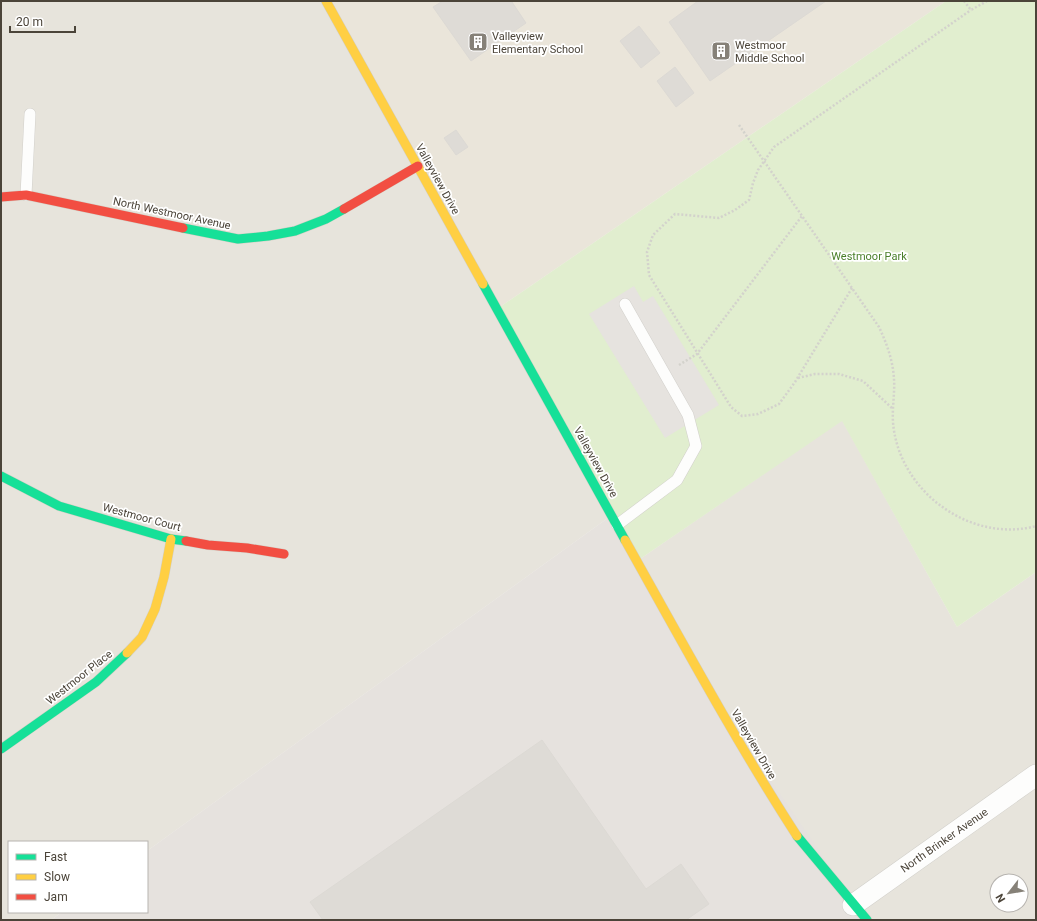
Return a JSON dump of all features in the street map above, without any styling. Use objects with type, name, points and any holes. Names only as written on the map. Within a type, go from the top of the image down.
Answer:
[{"type":"street","name":"Valleyview Drive","points":[[326,1],[708,689],[762,783],[801,842],[860,912]]},
{"type":"street","name":"North Westmoor Avenue","points":[[1,197],[26,195],[207,234],[238,239],[295,231],[326,219],[418,166]]},
{"type":"street","name":"Westmoor Court","points":[[1,476],[59,506],[171,539],[284,554]]},
{"type":"street","name":"Westmoor Place","points":[[1,749],[96,682],[119,662],[142,637],[157,603],[164,577],[171,539]]},
{"type":"street","name":"North Brinker Avenue","points":[[860,912],[1036,775]]},
{"type":"lane","points":[[26,195],[30,114]]},
{"type":"lane","points":[[617,525],[677,480],[696,446],[688,415],[625,304]]},
{"type":"path","points":[[964,1],[971,10]]},
{"type":"path","points":[[852,288],[798,378],[779,404],[758,414],[742,416],[731,407],[649,275],[647,252],[653,235],[675,214],[719,218],[735,210],[749,200],[758,170],[774,148],[971,10],[987,1]]},
{"type":"path","points":[[739,125],[879,327],[889,348],[893,365],[893,423],[897,442],[902,459],[922,490],[948,512],[980,526],[1012,529],[1036,526]]},
{"type":"path","points":[[665,374],[697,354],[802,216]]},
{"type":"path","points":[[798,378],[815,374],[839,374],[864,381],[893,409]]},
{"type":"shaded area","points":[[1,1],[326,1],[612,515],[148,850],[148,841],[8,841],[8,913],[61,913],[51,920],[1,920]]},
{"type":"shaded area","points":[[326,1],[946,1],[497,309]]},
{"type":"shaded area","points":[[634,286],[643,302],[653,296],[719,405],[665,438],[589,314]]},
{"type":"shaded area","points":[[842,420],[957,627],[1036,572],[1036,920],[867,920],[801,842],[637,561]]},
{"type":"shaded area","points":[[612,515],[708,689],[867,920],[51,920],[61,913],[148,913],[148,850]]},
{"type":"green space","name":"Westmoor Park","points":[[946,1],[1036,1],[1036,572],[957,627],[842,421],[637,561],[497,309]]},
{"type":"building","name":"Valleyview Elementary School","points":[[443,1],[513,1],[512,2],[526,23],[471,61],[433,7]]},
{"type":"building","name":"Westmoor Middle School","points":[[698,1],[826,1],[710,81],[669,22]]},
{"type":"building","points":[[639,26],[660,53],[641,68],[620,41]]},
{"type":"building","points":[[675,67],[694,93],[676,107],[657,81]]},
{"type":"building","points":[[456,130],[468,147],[456,155],[444,138]]},
{"type":"building","points":[[542,740],[646,889],[681,864],[709,904],[686,920],[323,920],[310,902]]},
{"type":"traffic: fast","points":[[183,228],[238,239],[268,236],[295,231],[326,219],[344,209]]},
{"type":"traffic: fast","points":[[483,284],[625,540]]},
{"type":"traffic: fast","points":[[1,476],[59,506],[171,539],[186,541]]},
{"type":"traffic: fast","points":[[1,749],[96,682],[127,653]]},
{"type":"traffic: fast","points":[[797,836],[867,920]]},
{"type":"traffic: slow","points":[[326,1],[483,284]]},
{"type":"traffic: slow","points":[[127,653],[142,637],[155,609],[164,577],[171,539]]},
{"type":"traffic: slow","points":[[625,540],[730,727],[797,836]]},
{"type":"traffic: jam","points":[[344,209],[418,166]]},
{"type":"traffic: jam","points":[[1,197],[26,195],[183,228]]},
{"type":"traffic: jam","points":[[186,541],[284,554]]},
{"type":"place","name":"Valleyview Elementary School","points":[[478,42]]},
{"type":"place","name":"Westmoor Middle School","points":[[721,51]]}]
